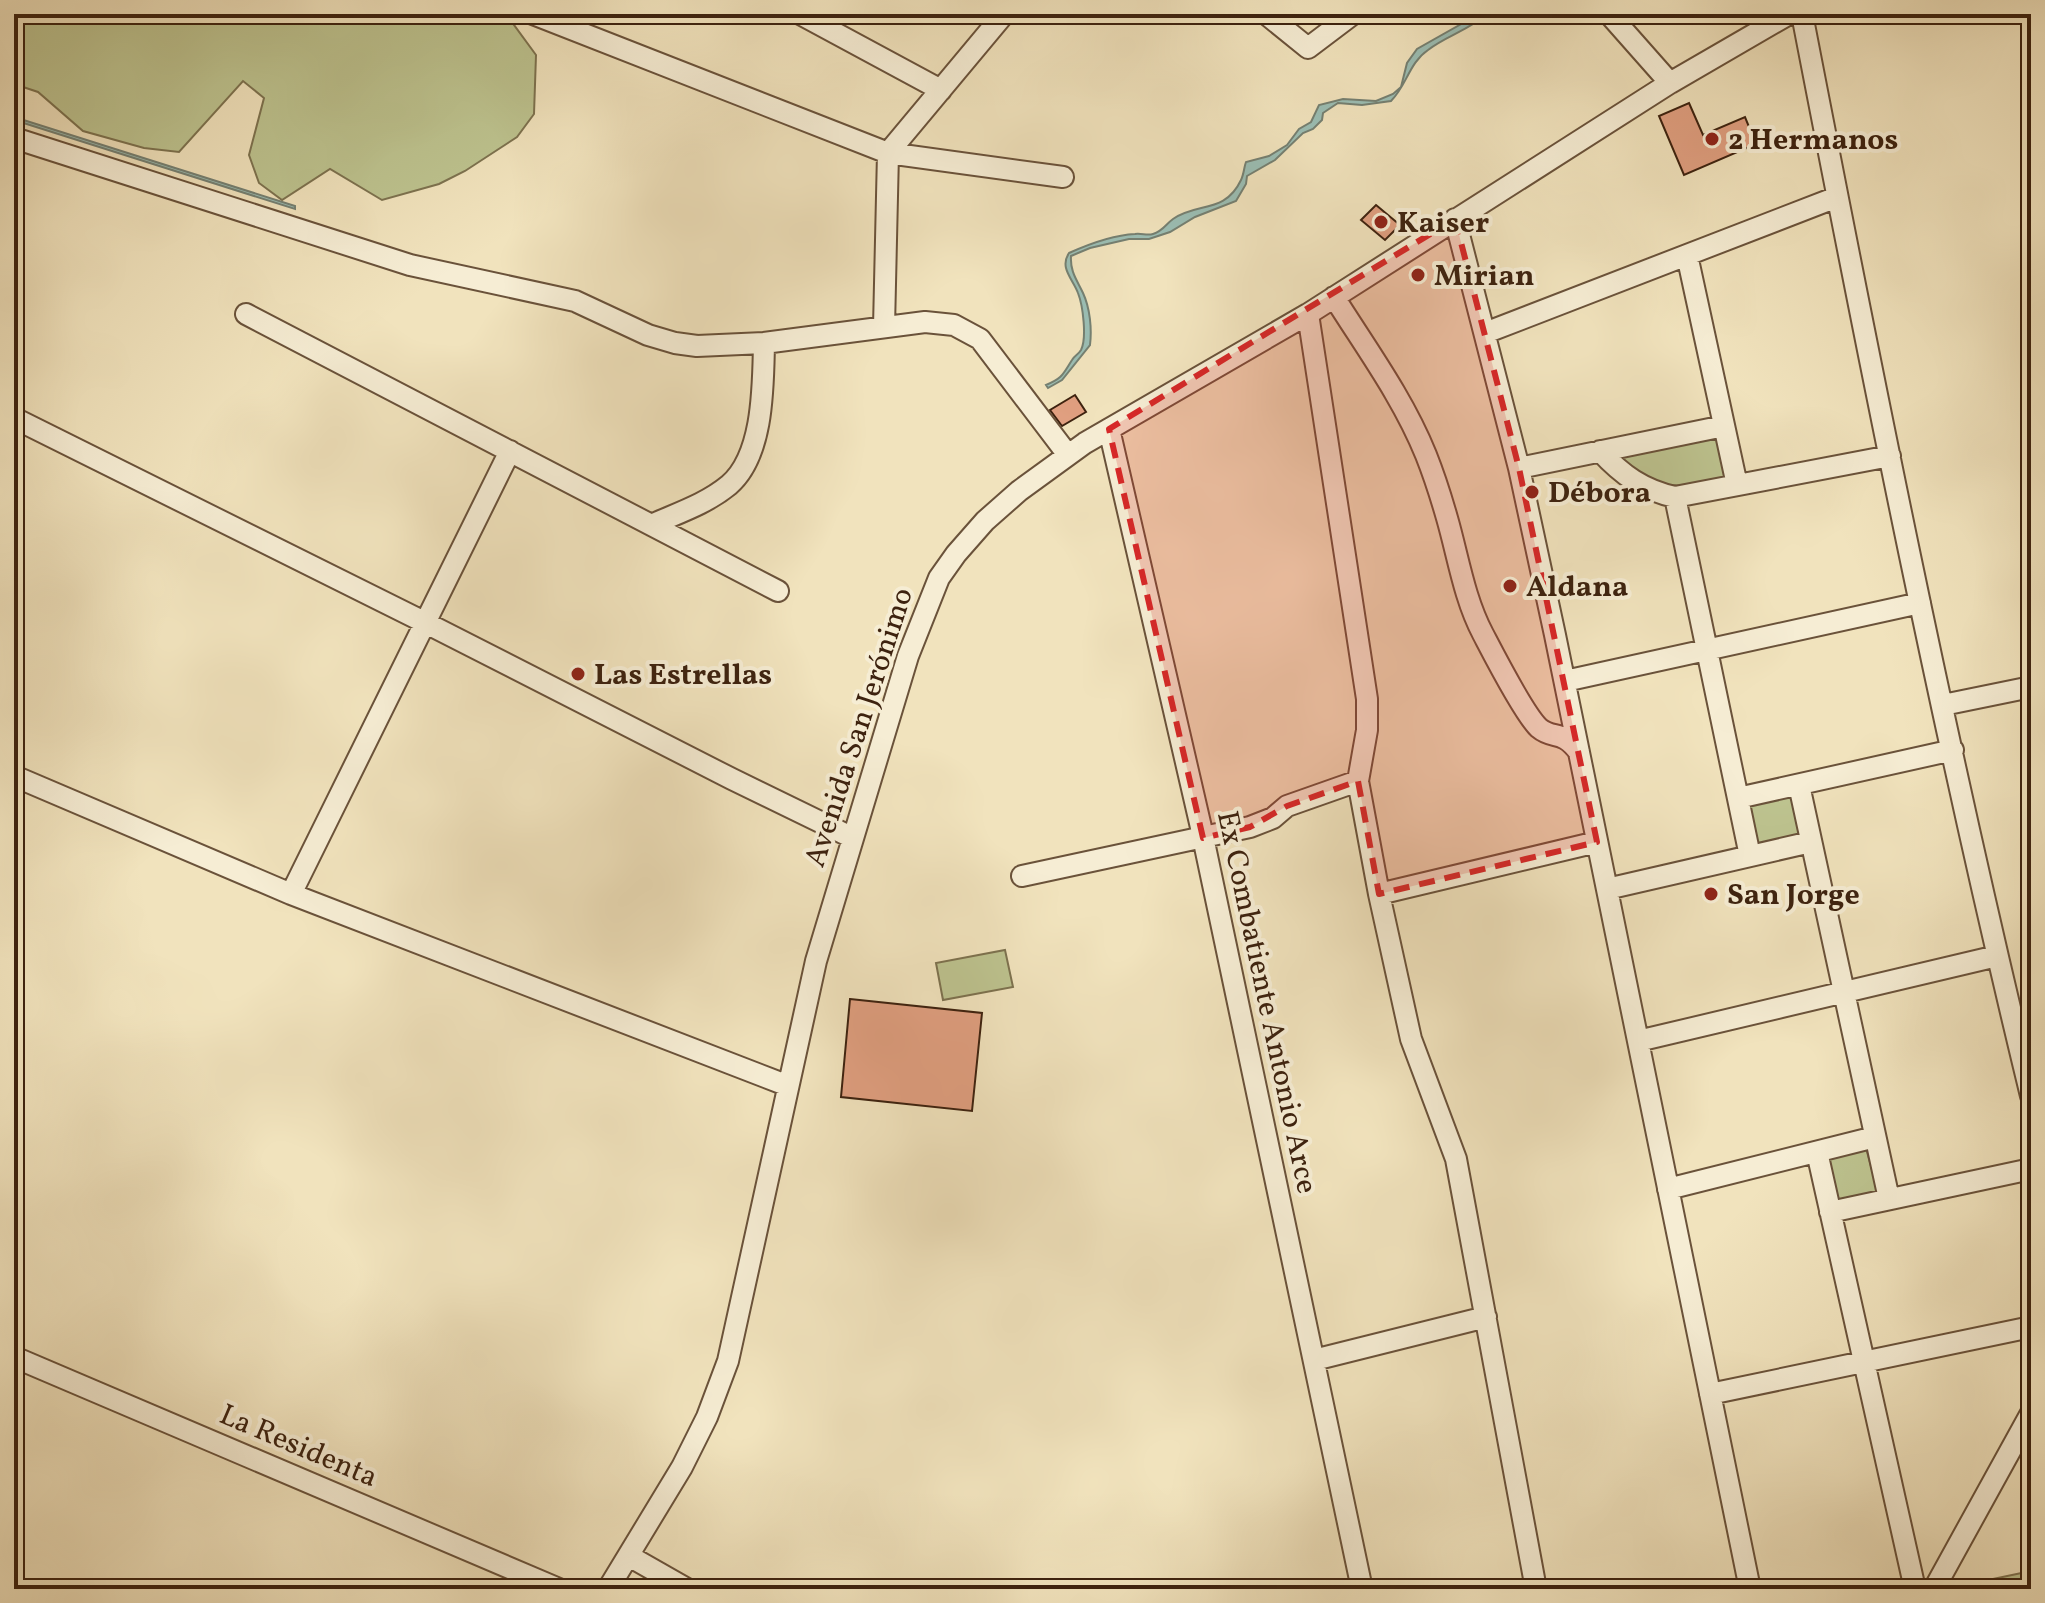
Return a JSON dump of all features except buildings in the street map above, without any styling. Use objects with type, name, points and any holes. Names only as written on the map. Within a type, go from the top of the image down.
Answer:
[{"type":"street","points":[[533,14],[888,153],[1063,177]]},
{"type":"street","points":[[800,14],[941,90]]},
{"type":"street","points":[[884,327],[888,153],[1004,14]]},
{"type":"street","points":[[1266,14],[1308,48],[1353,14]]},
{"type":"street","points":[[1609,14],[1670,83]]},
{"type":"street","name":"Avenida San Jerónimo","points":[[608,1589],[682,1467],[707,1417],[728,1361],[786,1085],[816,961],[908,656],[939,578],[985,521],[1068,455],[1308,314],[1670,83],[1789,14]]},
{"type":"street","points":[[1802,14],[1920,603],[1997,956],[2031,1096]]},
{"type":"street","points":[[14,138],[395,261],[575,301],[648,335],[675,343],[697,346],[764,343],[925,322],[954,325],[980,339],[1068,455]]},
{"type":"street","points":[[1485,333],[1837,197]]},
{"type":"street","points":[[1455,219],[1519,468],[1565,681],[1750,1589]]},
{"type":"street","points":[[1687,255],[1737,485]]},
{"type":"street","points":[[1334,297],[1381,371],[1425,452],[1448,519],[1470,601],[1492,652],[1538,727],[1562,735],[1579,752]]},
{"type":"street","points":[[246,314],[778,591]]},
{"type":"street","points":[[1308,314],[1367,699],[1367,730],[1358,781],[1411,1039],[1456,1159],[1536,1589]]},
{"type":"street","points":[[651,525],[704,502],[731,484],[742,470],[760,415],[764,343]]},
{"type":"street","points":[[14,418],[851,837]]},
{"type":"street","points":[[1519,468],[1724,426]]},
{"type":"street","name":"Ex Combatiente Antonio Arce","points":[[1109,429],[1203,838],[1362,1589]]},
{"type":"street","points":[[291,894],[510,451]]},
{"type":"street","points":[[1600,451],[1631,480],[1652,492],[1675,497],[1890,456]]},
{"type":"street","points":[[1675,497],[1750,856]]},
{"type":"street","points":[[1565,681],[1920,603]]},
{"type":"street","points":[[1943,705],[2031,687]]},
{"type":"street","points":[[1738,798],[1953,750]]},
{"type":"street","points":[[14,776],[291,894],[786,1085]]},
{"type":"street","points":[[1022,876],[1250,827],[1273,818],[1287,806],[1358,781]]},
{"type":"street","points":[[1799,785],[1889,1199]]},
{"type":"street","points":[[1379,894],[1597,842]]},
{"type":"street","points":[[1607,889],[1811,842]]},
{"type":"street","points":[[1638,1041],[1997,956]]},
{"type":"street","points":[[1668,1189],[1875,1137]]},
{"type":"street","points":[[1817,1152],[1915,1589]]},
{"type":"street","points":[[1830,1212],[2031,1169]]},
{"type":"street","points":[[1314,1360],[1486,1317]]},
{"type":"street","points":[[1710,1394],[2031,1327]]},
{"type":"street","name":"La Residenta","points":[[14,1357],[559,1589]]},
{"type":"street","points":[[1934,1589],[2031,1413]]},
{"type":"street","points":[[629,1556],[687,1589]]},
{"type":"highlighted area","points":[[1455,219],[1519,468],[1597,842],[1379,894],[1358,781],[1287,806],[1250,827],[1203,838],[1109,429]]},
{"type":"green space","points":[[14,14],[506,14],[536,55],[534,114],[517,137],[439,184],[382,200],[330,169],[282,200],[259,183],[249,155],[264,98],[243,81],[179,152],[144,148],[83,131],[38,92],[14,84]]},
{"type":"green space","points":[[1717,437],[1727,477],[1723,479],[1667,485],[1646,477],[1619,457]]},
{"type":"green space","points":[[1792,794],[1803,835],[1757,847],[1747,803]]},
{"type":"green space","points":[[1005,950],[1013,987],[943,1000],[936,963]]},
{"type":"green space","points":[[1866,1148],[1878,1192],[1838,1204],[1827,1160],[1830,1156]]},
{"type":"green space","points":[[2031,1571],[2031,1589],[1970,1589],[1969,1584]]},
{"type":"water","points":[[1479,14],[1487,14],[1422,55],[1401,88],[1391,101],[1362,105],[1338,103],[1323,113],[1322,120],[1313,129],[1303,133],[1275,160],[1247,176],[1236,201],[1149,239],[1129,239],[1071,256],[1073,271],[1089,312],[1090,345],[1062,380],[1048,388],[1046,385],[1062,375],[1083,345],[1081,306],[1065,264],[1069,253],[1118,236],[1153,234],[1182,214],[1219,203],[1234,191],[1246,162],[1269,156],[1287,145],[1299,129],[1311,122],[1319,105],[1343,99],[1376,101],[1393,94],[1401,87],[1407,63],[1417,49]]},
{"type":"water","points":[[14,117],[295,206],[295,209],[14,120]]},
{"type":"place","name":"2 Hermanos","points":[[1712,139]]},
{"type":"place","name":"Kaiser","points":[[1381,222]]},
{"type":"place","name":"Mirian","points":[[1418,275]]},
{"type":"place","name":"Débora","points":[[1532,492]]},
{"type":"place","name":"Aldana","points":[[1510,586]]},
{"type":"place","name":"Las Estrellas","points":[[578,674]]},
{"type":"place","name":"San Jorge","points":[[1711,894]]}]
